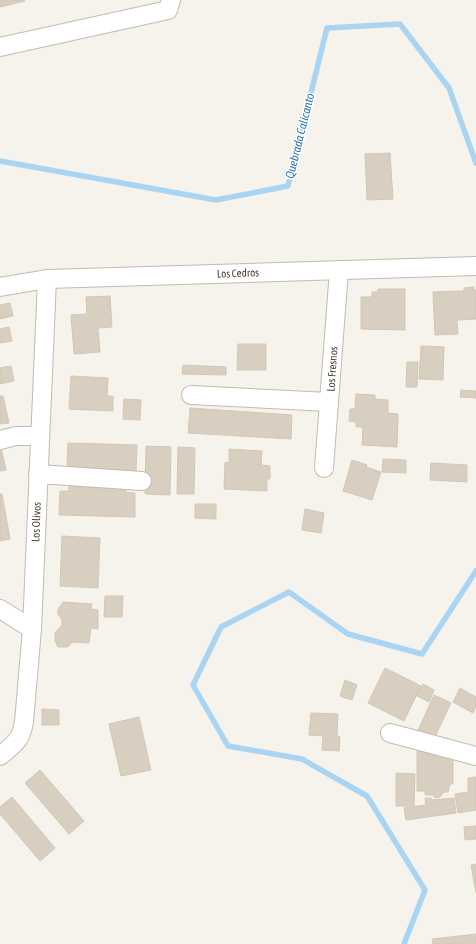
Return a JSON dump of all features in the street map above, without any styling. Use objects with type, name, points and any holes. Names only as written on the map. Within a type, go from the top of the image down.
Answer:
[{"type":"street","points":[[0,47],[168,10],[171,0]]},
{"type":"street","name":"Los Cedros","points":[[0,288],[47,279],[476,266]]},
{"type":"street","name":"Los Fresnos","points":[[324,468],[339,270]]},
{"type":"street","name":"Los Olivos","points":[[0,756],[17,741],[23,730],[32,629],[47,279]]},
{"type":"street","points":[[191,395],[329,402]]},
{"type":"street","points":[[0,440],[16,436],[40,436]]},
{"type":"street","points":[[38,474],[142,481]]},
{"type":"street","points":[[0,610],[32,629]]},
{"type":"street","points":[[390,733],[476,756]]},
{"type":"building","points":[[0,0],[24,0],[25,1],[0,7]]},
{"type":"building","points":[[390,153],[393,199],[367,200],[365,154]]},
{"type":"building","points":[[474,287],[474,290],[476,290],[476,319],[457,320],[458,334],[435,335],[433,292],[464,291],[464,288]]},
{"type":"building","points":[[378,289],[405,289],[405,330],[361,329],[361,297],[372,297],[372,292],[378,292]]},
{"type":"building","points":[[110,296],[112,327],[98,328],[100,352],[74,354],[71,315],[87,314],[86,297]]},
{"type":"building","points":[[10,303],[13,316],[0,319],[0,305]]},
{"type":"building","points":[[9,327],[12,341],[0,343],[0,329]]},
{"type":"building","points":[[238,344],[266,344],[266,370],[237,370]]},
{"type":"building","points":[[421,346],[444,347],[443,380],[419,379]]},
{"type":"building","points":[[407,362],[418,362],[417,387],[406,387]]},
{"type":"building","points":[[183,365],[226,367],[226,375],[182,374]]},
{"type":"building","points":[[11,366],[14,381],[0,384],[0,368]]},
{"type":"building","points":[[71,376],[108,378],[107,396],[113,396],[113,411],[69,409]]},
{"type":"building","points":[[461,390],[476,391],[476,398],[460,397]]},
{"type":"building","points":[[356,394],[375,395],[375,399],[388,400],[388,413],[398,414],[397,447],[362,445],[363,427],[356,427],[356,422],[349,421],[350,409],[355,409]]},
{"type":"building","points":[[0,396],[3,396],[9,423],[0,424]]},
{"type":"building","points":[[124,399],[141,400],[140,420],[123,419]]},
{"type":"building","points":[[190,408],[292,415],[291,439],[188,433]]},
{"type":"building","points":[[0,443],[6,470],[0,471]]},
{"type":"building","points":[[68,443],[137,445],[136,471],[67,470]]},
{"type":"building","points":[[146,446],[171,447],[170,495],[145,494]]},
{"type":"building","points":[[178,447],[195,448],[194,494],[177,494]]},
{"type":"building","points":[[229,449],[262,451],[261,465],[270,466],[270,479],[267,479],[267,491],[224,489],[225,462],[229,463]]},
{"type":"building","points":[[383,459],[406,460],[406,473],[382,472]]},
{"type":"building","points":[[352,460],[381,472],[372,500],[343,491]]},
{"type":"building","points":[[431,463],[467,465],[467,482],[430,480]]},
{"type":"building","points":[[69,485],[126,488],[126,492],[135,493],[135,517],[59,515],[60,491],[69,491]]},
{"type":"building","points":[[0,494],[2,494],[10,539],[0,541]]},
{"type":"building","points":[[195,504],[216,504],[216,519],[195,518]]},
{"type":"building","points":[[305,509],[324,513],[321,533],[302,530]]},
{"type":"building","points":[[62,536],[100,538],[98,588],[60,586]]},
{"type":"building","points":[[105,596],[123,596],[122,617],[104,617]]},
{"type":"building","points":[[63,602],[92,604],[91,609],[98,610],[98,629],[91,628],[89,643],[72,642],[68,647],[58,647],[55,641],[55,633],[62,625],[62,620],[58,614],[58,609]]},
{"type":"building","points":[[385,668],[421,686],[404,721],[368,703]]},
{"type":"building","points":[[345,680],[357,685],[352,700],[340,696]]},
{"type":"building","points":[[423,684],[434,690],[429,702],[417,696]]},
{"type":"building","points":[[460,688],[476,697],[476,706],[473,713],[453,702]]},
{"type":"building","points":[[434,695],[451,703],[432,743],[416,735]]},
{"type":"building","points":[[42,709],[59,710],[59,725],[42,725]]},
{"type":"building","points":[[311,713],[338,714],[337,736],[340,737],[339,751],[322,750],[323,736],[309,735]]},
{"type":"building","points":[[139,717],[151,770],[121,776],[109,724]]},
{"type":"building","points":[[417,749],[453,758],[453,784],[450,784],[448,792],[444,792],[440,797],[435,798],[433,795],[425,795],[425,791],[417,791]]},
{"type":"building","points":[[40,770],[84,821],[69,834],[25,783]]},
{"type":"building","points":[[396,773],[415,774],[414,806],[396,806]]},
{"type":"building","points":[[476,777],[476,810],[458,813],[455,794],[468,792],[468,778]]},
{"type":"building","points":[[12,797],[55,848],[40,861],[0,814],[0,807]]},
{"type":"building","points":[[425,798],[431,798],[432,800],[454,798],[456,813],[406,820],[404,808],[426,805]]},
{"type":"building","points":[[476,826],[476,839],[465,840],[464,827]]},
{"type":"building","points":[[476,864],[476,893],[471,865]]},
{"type":"building","points":[[476,934],[476,944],[433,944],[432,939]]},
{"type":"waterway","name":"Quebrada Calicanto","points":[[0,161],[216,200],[288,186],[327,28],[400,24],[449,88],[476,163]]},
{"type":"waterway","points":[[404,944],[425,890],[367,796],[302,759],[228,746],[193,685],[221,627],[289,592],[348,634],[422,654],[476,571]]}]
